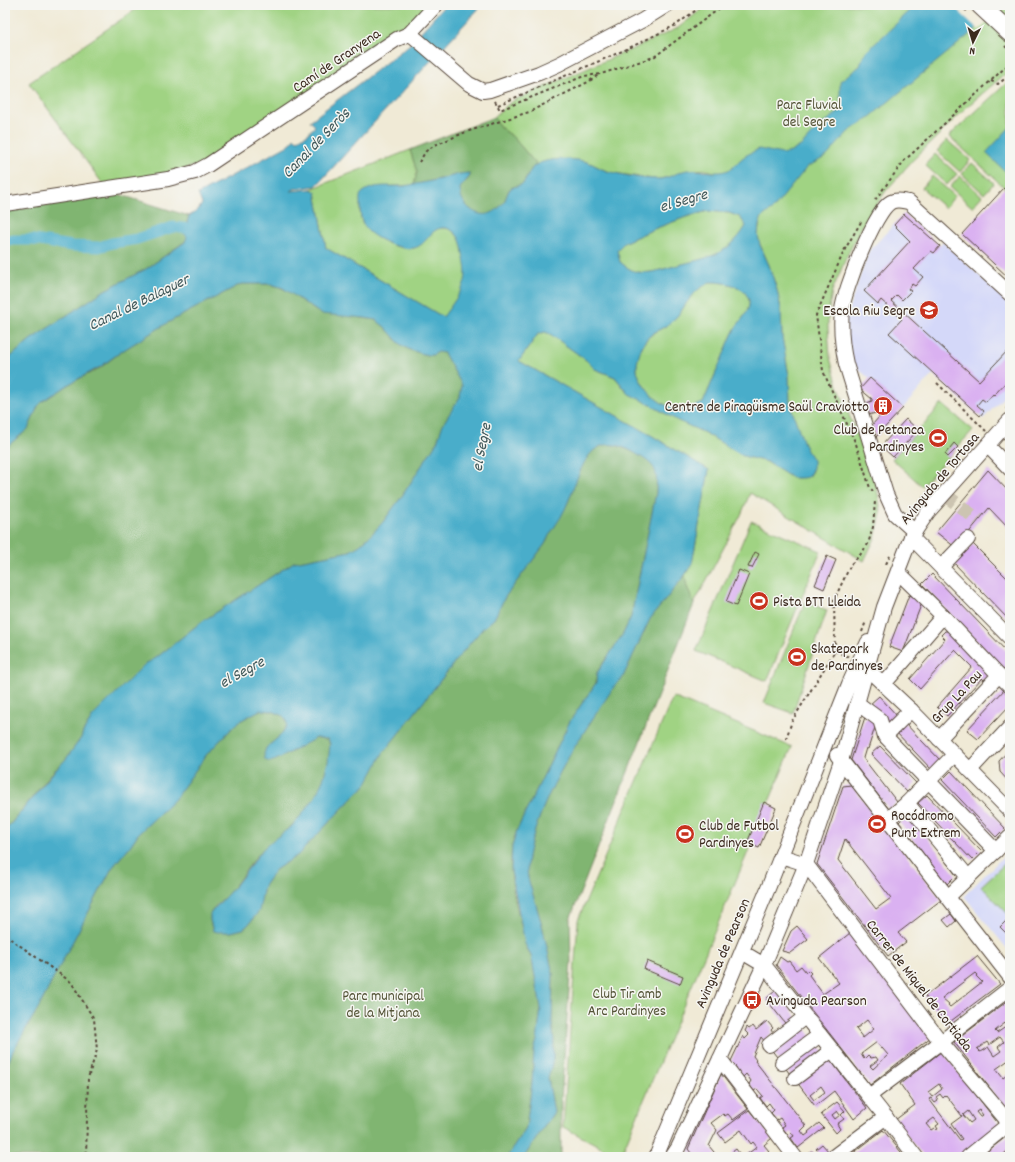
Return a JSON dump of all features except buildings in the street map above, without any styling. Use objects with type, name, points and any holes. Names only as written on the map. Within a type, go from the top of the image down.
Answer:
[{"type":"main road","points":[[980,5],[1010,33]]},
{"type":"street","points":[[436,5],[412,36],[469,84],[478,89],[490,90],[539,73],[559,64],[643,20],[667,5]]},
{"type":"street","name":"Camí de Granyena","points":[[5,204],[168,179],[195,172],[208,165],[397,39],[412,36]]},
{"type":"street","points":[[1010,294],[909,202],[899,200],[890,202],[886,206],[864,245],[842,308],[841,322],[842,344],[846,364],[881,493],[895,514],[941,567],[1010,638]]},
{"type":"street","name":"Avinguda de Tortosa","points":[[858,662],[884,607],[913,534],[928,512],[1010,420]]},
{"type":"street","points":[[991,442],[1010,469]]},
{"type":"street","points":[[941,567],[968,539]]},
{"type":"street","name":"Grup La Pau","points":[[898,572],[943,616],[1010,686]]},
{"type":"street","points":[[884,684],[943,616]]},
{"type":"street","points":[[858,662],[911,710],[1010,811]]},
{"type":"street","points":[[658,1151],[678,1154],[764,965],[806,864],[839,766],[857,703],[858,662]]},
{"type":"street","name":"Avinguda de Pearson","points":[[658,1151],[742,952],[858,662]]},
{"type":"street","name":"Grup La Pau","points":[[939,739],[999,675]]},
{"type":"street","points":[[857,703],[880,720],[885,736],[996,851]]},
{"type":"street","points":[[885,736],[911,710]]},
{"type":"street","points":[[970,770],[1010,727]]},
{"type":"street","points":[[828,737],[839,766],[887,820],[1010,977]]},
{"type":"street","points":[[887,820],[907,803],[954,755]]},
{"type":"street","points":[[818,762],[829,760],[839,766]]},
{"type":"street","points":[[907,803],[968,877]]},
{"type":"street","points":[[948,897],[1010,837]]},
{"type":"street","points":[[781,856],[806,864]]},
{"type":"street","name":"Carrer de Miquel de Cortiada","points":[[806,864],[941,1042],[1010,1123]]},
{"type":"street","points":[[742,952],[764,965],[886,1117],[916,1157]]},
{"type":"street","points":[[869,1096],[1010,988]]},
{"type":"street","points":[[769,1045],[805,1017]]},
{"type":"street","points":[[782,1063],[820,1035]]},
{"type":"street","points":[[795,1078],[832,1050]]},
{"type":"street","points":[[720,1059],[795,1157]]},
{"type":"street","points":[[833,1157],[886,1117]]},
{"type":"street","points":[[968,1157],[1010,1123]]},
{"type":"path","points":[[703,5],[676,25],[627,49],[498,105],[500,110],[584,76],[601,74],[654,57],[724,5]]},
{"type":"path","points":[[873,202],[904,161],[1010,63]]},
{"type":"path","points":[[419,162],[426,151],[436,145],[466,132],[529,112],[601,74]]},
{"type":"path","points":[[991,81],[998,84],[1010,75]]},
{"type":"path","points":[[786,739],[792,721],[835,651],[834,600],[851,564],[868,544],[873,527],[875,509],[881,493],[871,491],[856,444],[823,371],[816,315],[845,249],[865,216]]},
{"type":"path","points":[[937,384],[991,442]]},
{"type":"path","points":[[835,651],[858,662]]},
{"type":"path","points":[[5,935],[71,982],[94,1019],[97,1050],[88,1078],[86,1157]]},
{"type":"shaded area","name":"Escola Riu Segre","points":[[904,214],[940,246],[943,242],[1010,304],[1010,390],[983,419],[933,374],[903,408],[846,358],[846,317],[869,251]]},
{"type":"shaded area","points":[[1010,850],[1010,952],[964,896]]},
{"type":"green space","points":[[142,5],[430,5],[406,29],[205,163],[108,191],[29,83]]},
{"type":"green space","name":"Parc Fluvial del Segre","points":[[707,5],[1010,5],[1010,70],[969,105],[911,162],[885,192],[862,227],[847,256],[832,291],[828,314],[830,358],[838,386],[877,488],[881,513],[875,538],[864,561],[750,493],[741,515],[694,604],[687,587],[685,575],[693,558],[709,470],[644,431],[519,361],[538,334],[545,332],[550,334],[586,360],[595,369],[615,377],[625,390],[666,414],[705,433],[743,456],[767,462],[789,476],[795,478],[808,477],[812,471],[809,455],[790,405],[789,376],[782,337],[781,309],[769,265],[759,242],[758,235],[760,220],[723,179],[714,172],[707,170],[689,171],[670,177],[655,179],[611,172],[587,162],[575,160],[562,159],[542,162],[537,165],[512,136],[500,127],[494,117],[512,101],[678,28]]},
{"type":"green space","points":[[1010,80],[1010,190],[1009,192],[949,136]]},
{"type":"green space","points":[[494,117],[500,127],[512,136],[537,165],[532,168],[523,184],[509,189],[504,202],[497,210],[487,215],[478,214],[464,203],[461,198],[460,188],[469,178],[470,173],[459,174],[414,185],[417,172],[410,150]]},
{"type":"green space","points":[[947,140],[970,160],[960,172],[937,151]]},
{"type":"green space","points":[[410,150],[417,172],[414,185],[376,187],[361,195],[361,219],[365,228],[377,238],[401,247],[414,248],[418,246],[431,233],[439,228],[448,229],[457,235],[462,244],[466,269],[466,280],[458,297],[443,317],[326,248],[316,192],[311,189]]},
{"type":"green space","points":[[935,154],[957,174],[947,185],[925,165]]},
{"type":"green space","points":[[972,163],[994,183],[984,194],[962,174]]},
{"type":"green space","points":[[932,176],[955,196],[945,208],[922,188]]},
{"type":"green space","points":[[960,176],[982,196],[972,207],[950,187]]},
{"type":"green space","points":[[108,191],[189,216],[184,233],[188,237],[187,240],[146,269],[105,290],[30,340],[5,362],[5,212]]},
{"type":"green space","points":[[708,211],[729,213],[740,217],[746,226],[739,237],[723,251],[704,259],[650,272],[635,271],[620,262],[617,250],[625,242],[686,217]]},
{"type":"green space","points":[[710,282],[727,283],[743,290],[749,300],[749,307],[733,332],[703,403],[685,410],[675,409],[654,397],[643,385],[637,370],[641,349],[651,335],[668,325],[675,318],[695,292]]},
{"type":"green space","points":[[241,284],[266,284],[277,286],[288,291],[316,311],[376,320],[385,327],[400,344],[410,350],[427,355],[433,355],[438,352],[444,353],[462,385],[460,397],[443,424],[437,442],[402,496],[383,522],[370,536],[350,551],[294,562],[200,623],[156,658],[145,664],[93,716],[81,738],[66,759],[51,774],[5,831],[5,448],[28,429],[38,406],[43,401],[69,384],[100,368],[122,351],[169,322]]},
{"type":"green space","name":"Club de Petanca Pardinyes","points":[[942,404],[973,430],[922,486],[892,459]]},
{"type":"green space","name":"Parc municipal de la Mitjana","points":[[608,444],[629,450],[650,463],[657,474],[656,493],[631,617],[623,634],[597,672],[596,683],[570,721],[517,830],[512,844],[511,873],[513,886],[527,949],[531,955],[541,1008],[534,1051],[532,1083],[526,1128],[507,1157],[5,1157],[5,1070],[13,1051],[40,1005],[112,868],[138,834],[174,800],[207,754],[238,722],[260,710],[272,711],[282,715],[286,719],[287,725],[281,735],[266,748],[288,754],[316,738],[328,739],[330,747],[329,760],[323,781],[313,800],[294,824],[269,843],[254,859],[229,893],[217,905],[210,915],[213,931],[231,932],[243,929],[248,925],[259,911],[264,886],[275,870],[298,855],[361,790],[383,753],[455,661],[483,628],[494,619],[505,597],[545,544],[565,508],[584,461],[590,453],[598,447]]},
{"type":"green space","name":"Pista BTT Lleida","points":[[751,521],[821,551],[767,681],[696,651]]},
{"type":"green space","points":[[685,575],[687,587],[694,604],[570,919],[571,962],[561,1101],[561,1157],[524,1157],[554,1112],[548,1078],[553,1060],[554,1041],[552,1023],[553,974],[542,925],[527,872],[528,854],[531,842],[550,791],[570,754],[616,683],[622,679],[650,619]]},
{"type":"green space","name":"Skatepark de Pardinyes","points":[[805,602],[827,610],[793,713],[764,703]]},
{"type":"green space","name":"Club de Futbol Pardinyes","points":[[673,697],[792,747],[620,1157],[563,1127],[578,920]]},
{"type":"green space","points":[[1010,859],[1010,913],[1008,914],[981,886]]},
{"type":"water","points":[[445,5],[482,5],[316,186],[294,189],[291,191],[311,189],[316,192],[326,248],[443,317],[459,294],[465,281],[465,264],[460,239],[454,232],[446,228],[436,230],[419,246],[409,249],[378,238],[366,229],[360,212],[360,197],[366,190],[382,186],[404,186],[458,174],[470,173],[470,176],[460,188],[462,199],[467,206],[478,214],[488,214],[496,210],[504,202],[511,188],[523,184],[534,166],[546,161],[568,159],[581,161],[590,163],[604,170],[639,178],[658,179],[687,170],[720,172],[728,170],[744,157],[759,149],[782,154],[791,152],[802,145],[817,128],[839,112],[841,103],[840,81],[860,66],[864,54],[916,5],[1005,5],[870,117],[848,132],[827,156],[807,167],[774,208],[762,217],[758,235],[760,245],[769,265],[777,290],[781,309],[782,337],[789,376],[790,405],[806,449],[813,460],[813,468],[808,477],[792,478],[767,462],[743,456],[705,433],[678,421],[629,394],[615,377],[595,369],[586,360],[550,334],[545,332],[538,334],[519,361],[644,431],[709,470],[692,564],[650,619],[622,679],[616,684],[570,754],[550,791],[531,842],[528,854],[528,878],[542,925],[553,974],[552,1023],[554,1041],[553,1060],[548,1078],[554,1112],[524,1157],[507,1157],[526,1128],[532,1083],[534,1051],[541,1008],[531,955],[525,944],[511,871],[512,847],[517,830],[570,721],[596,683],[597,673],[623,634],[631,617],[656,493],[656,474],[653,466],[645,459],[621,446],[607,445],[596,449],[588,457],[581,468],[563,513],[545,544],[505,597],[494,619],[483,628],[455,661],[383,753],[366,785],[298,855],[275,870],[264,886],[259,911],[248,925],[243,929],[231,932],[218,932],[213,931],[210,914],[236,885],[263,849],[291,827],[315,797],[323,780],[328,762],[330,744],[328,739],[316,738],[270,762],[265,760],[264,754],[266,748],[281,735],[287,725],[286,719],[282,715],[272,711],[260,710],[238,722],[207,754],[174,800],[138,834],[112,868],[40,1005],[13,1051],[5,1070],[5,831],[66,759],[81,738],[93,716],[145,664],[156,658],[200,623],[294,562],[350,551],[370,536],[383,522],[402,496],[437,442],[443,424],[460,397],[462,385],[444,353],[438,352],[433,355],[427,355],[410,350],[400,344],[385,327],[376,320],[321,314],[283,288],[271,284],[241,284],[169,322],[122,351],[100,367],[69,384],[43,401],[38,406],[28,429],[5,448],[5,362],[30,340],[105,290],[146,269],[185,242],[187,237],[184,233],[189,216],[197,211],[202,204],[198,194],[287,146],[294,138],[298,140],[308,134],[315,126],[310,121],[409,45]],"holes":[[[708,211],[729,213],[740,217],[746,226],[739,237],[722,251],[704,259],[650,272],[635,271],[620,262],[617,250],[625,242],[686,217]],[[710,282],[727,283],[743,290],[749,300],[749,307],[733,332],[703,403],[685,410],[675,409],[654,397],[643,385],[637,370],[641,349],[651,335],[668,325],[695,293]]]},
{"type":"water","points":[[1010,127],[1010,168],[1006,172],[986,153]]},
{"type":"pier","points":[[952,5],[1000,5],[1004,9],[979,30]]},
{"type":"waterway","points":[[5,240],[33,240],[72,246],[99,247],[112,243],[137,239],[173,227],[201,230]]},
{"type":"tunnel","points":[[944,494],[978,520]]},
{"type":"place","name":"Escola Riu Segre","points":[[929,310]]},
{"type":"place","name":"Centre de Piragüisme Saül Craviotto","points":[[883,406]]},
{"type":"place","name":"Club de Petanca Pardinyes","points":[[938,438]]},
{"type":"place","name":"Pista BTT Lleida","points":[[759,601]]},
{"type":"place","name":"Skatepark de Pardinyes","points":[[797,657]]},
{"type":"place","name":"Rocódromo Punt Extrem","points":[[877,824]]},
{"type":"place","name":"Club de Futbol Pardinyes","points":[[685,834]]},
{"type":"place","name":"Avinguda Pearson","points":[[752,1000]]},
{"type":"water label","name":"Canal de Seròs","points":[[315,142]]},
{"type":"water label","name":"el Segre","points":[[683,199]]},
{"type":"water label","name":"Canal de Balaguer","points":[[138,301]]},
{"type":"water label","name":"el Segre","points":[[480,447]]},
{"type":"water label","name":"el Segre","points":[[241,671]]},
{"type":"park label","name":"Club Tir amb Arc Pardinyes","points":[[627,1002]]}]
